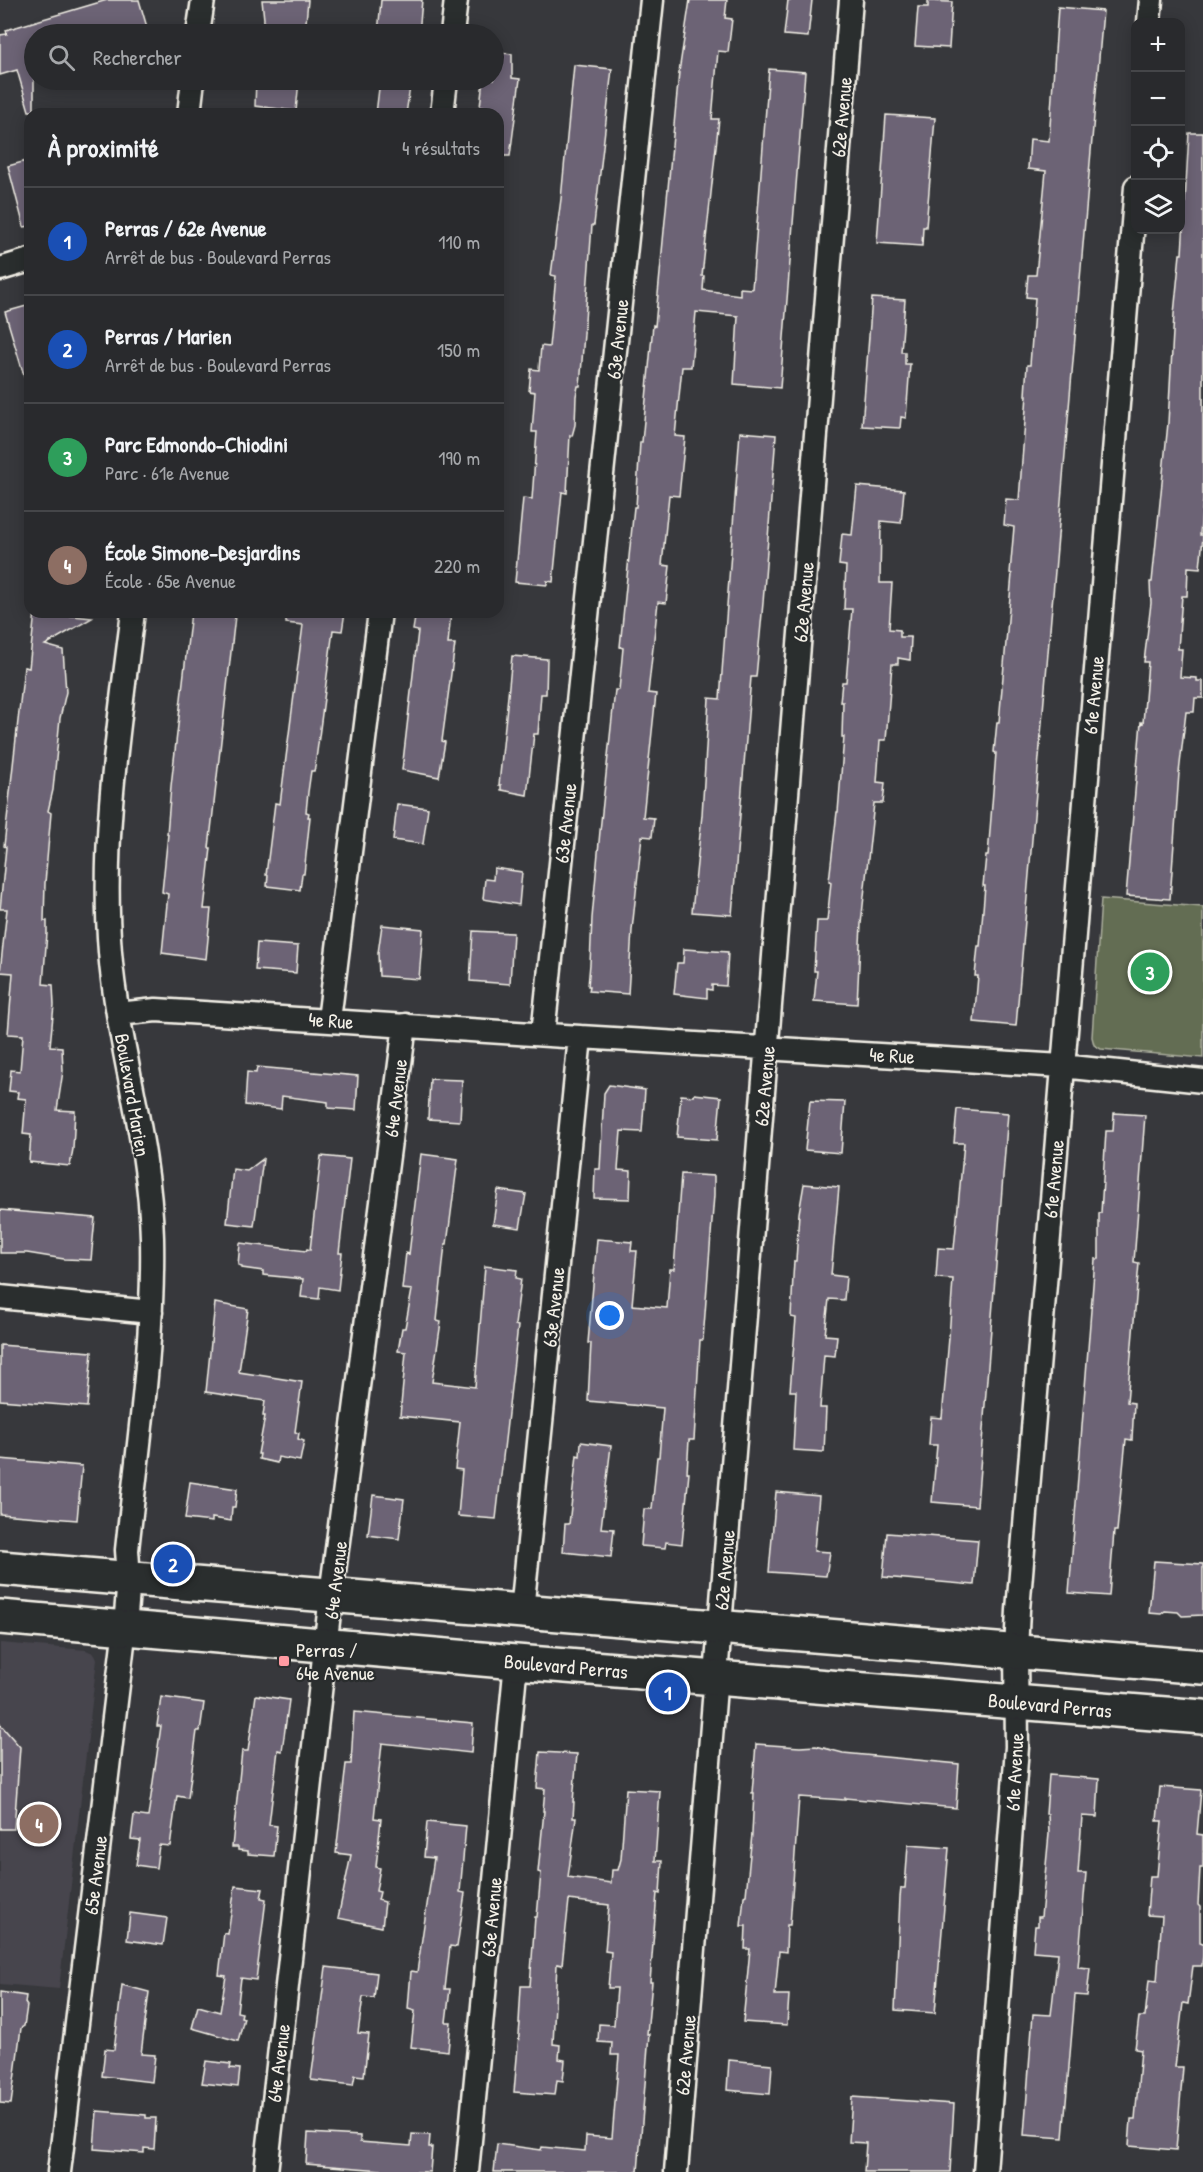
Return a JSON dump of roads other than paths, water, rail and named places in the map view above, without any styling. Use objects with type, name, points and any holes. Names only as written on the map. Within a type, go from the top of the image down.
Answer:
[{"type":"main road","points":[[0,1568],[1203,1667]]},
{"type":"main road","name":"Boulevard Perras","points":[[0,1617],[516,1662],[1203,1717]]},
{"type":"street","points":[[199,24],[203,0]]},
{"type":"street","points":[[453,24],[456,0]]},
{"type":"street","name":"63e Avenue","points":[[543,1034],[652,0]]},
{"type":"street","name":"62e Avenue","points":[[676,2172],[851,0]]},
{"type":"street","points":[[1149,18],[1151,0]]},
{"type":"street","points":[[190,108],[192,90]]},
{"type":"street","points":[[443,108],[445,90]]},
{"type":"street","name":"61e Avenue","points":[[985,2172],[1017,1747],[1016,1651],[1062,1066],[1132,234]]},
{"type":"street","points":[[0,268],[24,262]]},
{"type":"street","name":"Boulevard Marien","points":[[129,1578],[127,1550],[151,1312],[152,1236],[148,1182],[118,1014],[110,954],[106,894],[107,850],[132,618]]},
{"type":"street","points":[[329,1020],[379,618]]},
{"type":"street","name":"4e Rue","points":[[118,1014],[156,1010],[543,1034]]},
{"type":"street","name":"64e Avenue","points":[[266,2172],[332,1595],[405,1025]]},
{"type":"street","points":[[543,1034],[580,1036]]},
{"type":"street","name":"63e Avenue","points":[[522,1611],[580,1036]]},
{"type":"street","name":"4e Rue","points":[[580,1036],[1062,1066],[1203,1081]]},
{"type":"street","points":[[0,1297],[151,1312]]},
{"type":"street","name":"65e Avenue","points":[[59,2172],[129,1578]]},
{"type":"street","name":"63e Avenue","points":[[467,2172],[516,1662]]},
{"type":"place","name":"Parc Edmondo-Chiodini","points":[[1150,972]]},
{"type":"place","name":"Perras / Marien","points":[[173,1564]]},
{"type":"place","name":"Perras / 64e Avenue","points":[[284,1661]]},
{"type":"place","name":"Perras / 62e Avenue","points":[[668,1692]]},
{"type":"place","name":"École Simone-Desjardins","points":[[39,1824]]}]
